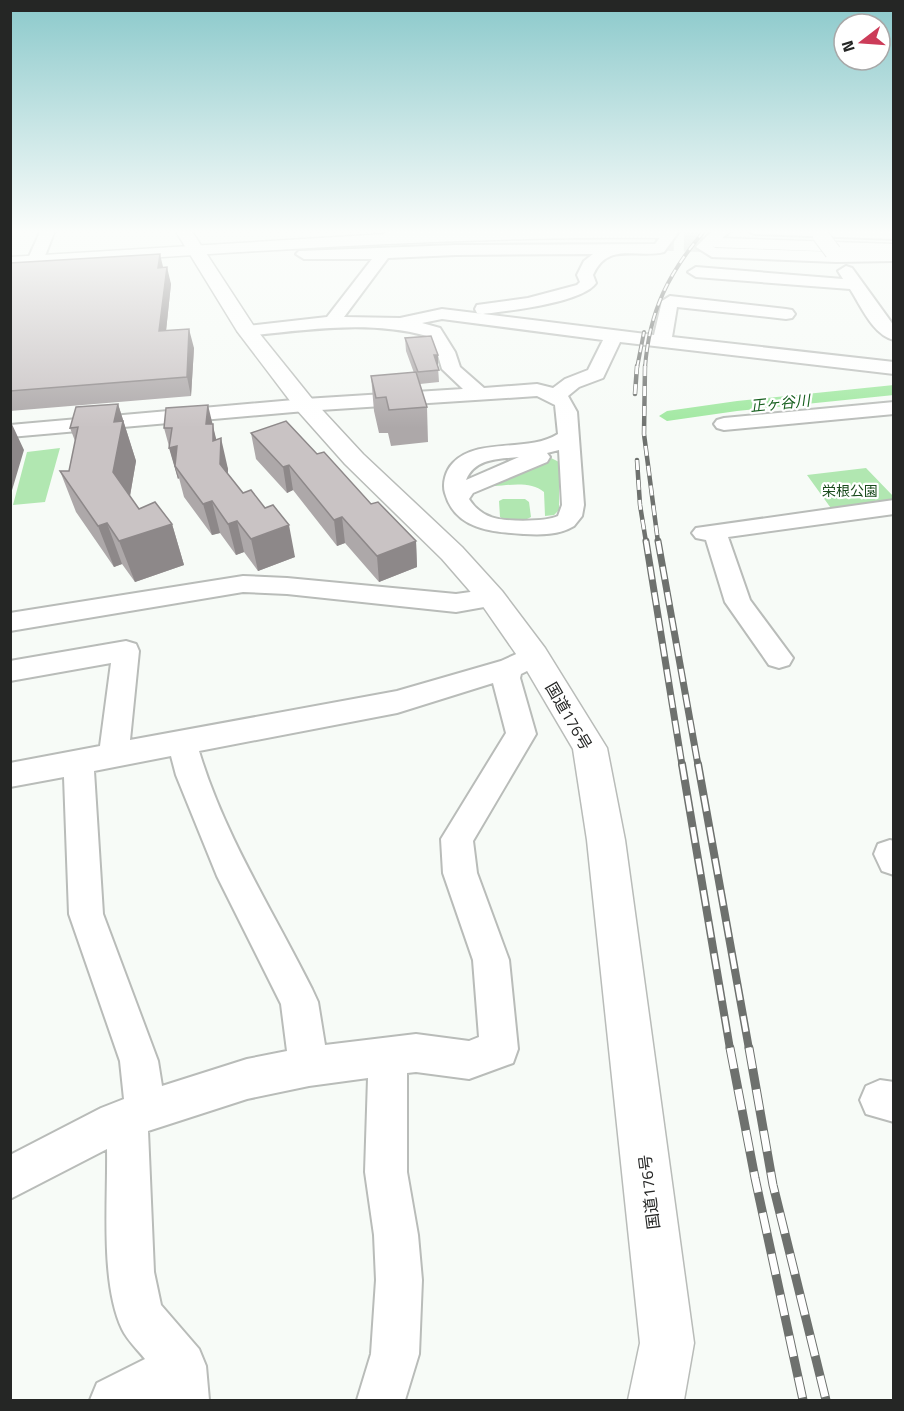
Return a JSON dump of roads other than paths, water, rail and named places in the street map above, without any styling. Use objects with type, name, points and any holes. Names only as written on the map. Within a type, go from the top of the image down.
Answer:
[{"type":"main road","name":"国道176号","points":[[225,296],[247,331],[305,405],[354,459],[452,553],[492,598],[522,662],[590,748],[606,840],[667,1343],[656,1401]]},
{"type":"street","points":[[332,322],[352,296]]},
{"type":"street","points":[[247,331],[332,322],[400,323],[530,303],[558,296]]},
{"type":"street","points":[[862,296],[882,325],[894,335]]},
{"type":"street","points":[[663,340],[664,323],[670,301],[786,315]]},
{"type":"street","points":[[871,309],[894,309]]},
{"type":"street","points":[[442,315],[894,368]]},
{"type":"street","points":[[400,323],[434,332],[446,352],[451,369],[478,392]]},
{"type":"street","points":[[556,395],[572,383],[596,374],[614,336]]},
{"type":"street","points":[[840,362],[853,381]]},
{"type":"street","points":[[10,431],[305,405],[528,389],[556,395],[566,406],[569,436],[572,515],[560,524],[541,527],[496,526],[473,517],[458,499],[465,488],[538,458],[545,449],[559,444],[569,436]]},
{"type":"street","points":[[724,424],[894,408]]},
{"type":"street","points":[[779,658],[738,602],[710,533],[894,507]]},
{"type":"street","points":[[10,622],[243,584],[287,586],[456,603],[492,598]]},
{"type":"street","points":[[10,671],[126,651],[114,754]]},
{"type":"street","points":[[10,775],[397,702],[522,662]]},
{"type":"street","points":[[10,1178],[64,1148],[136,1115],[248,1079],[309,1066],[416,1053],[469,1060],[499,1049],[491,960],[460,873],[458,839],[521,734],[506,678],[522,662]]},
{"type":"street","points":[[182,742],[191,775],[234,876],[299,1002],[309,1066]]},
{"type":"street","points":[[78,761],[86,914],[139,1061],[131,1272],[140,1316],[184,1383],[114,1401]]},
{"type":"street","points":[[381,1401],[395,1354],[399,1280],[396,1235],[386,1172],[388,1056]]},
{"type":"waterway","name":"正ヶ谷川","points":[[667,416],[737,406],[894,390]]},
{"type":"railway","points":[[645,368],[651,328],[662,296]]},
{"type":"railway","points":[[637,368],[644,332]]},
{"type":"railway","points":[[635,394],[637,366]]},
{"type":"railway","points":[[645,366],[644,434],[658,542]]},
{"type":"railway","points":[[637,460],[640,505],[646,542]]},
{"type":"railway","points":[[646,541],[682,765]]},
{"type":"railway","points":[[658,541],[698,765]]},
{"type":"railway","points":[[682,764],[730,1049]]},
{"type":"railway","points":[[698,764],[749,1049]]},
{"type":"railway","points":[[730,1048],[755,1178],[803,1400]]},
{"type":"railway","points":[[749,1048],[773,1185],[826,1400]]},
{"type":"park label","name":"栄根公園","points":[[850,490]]}]
